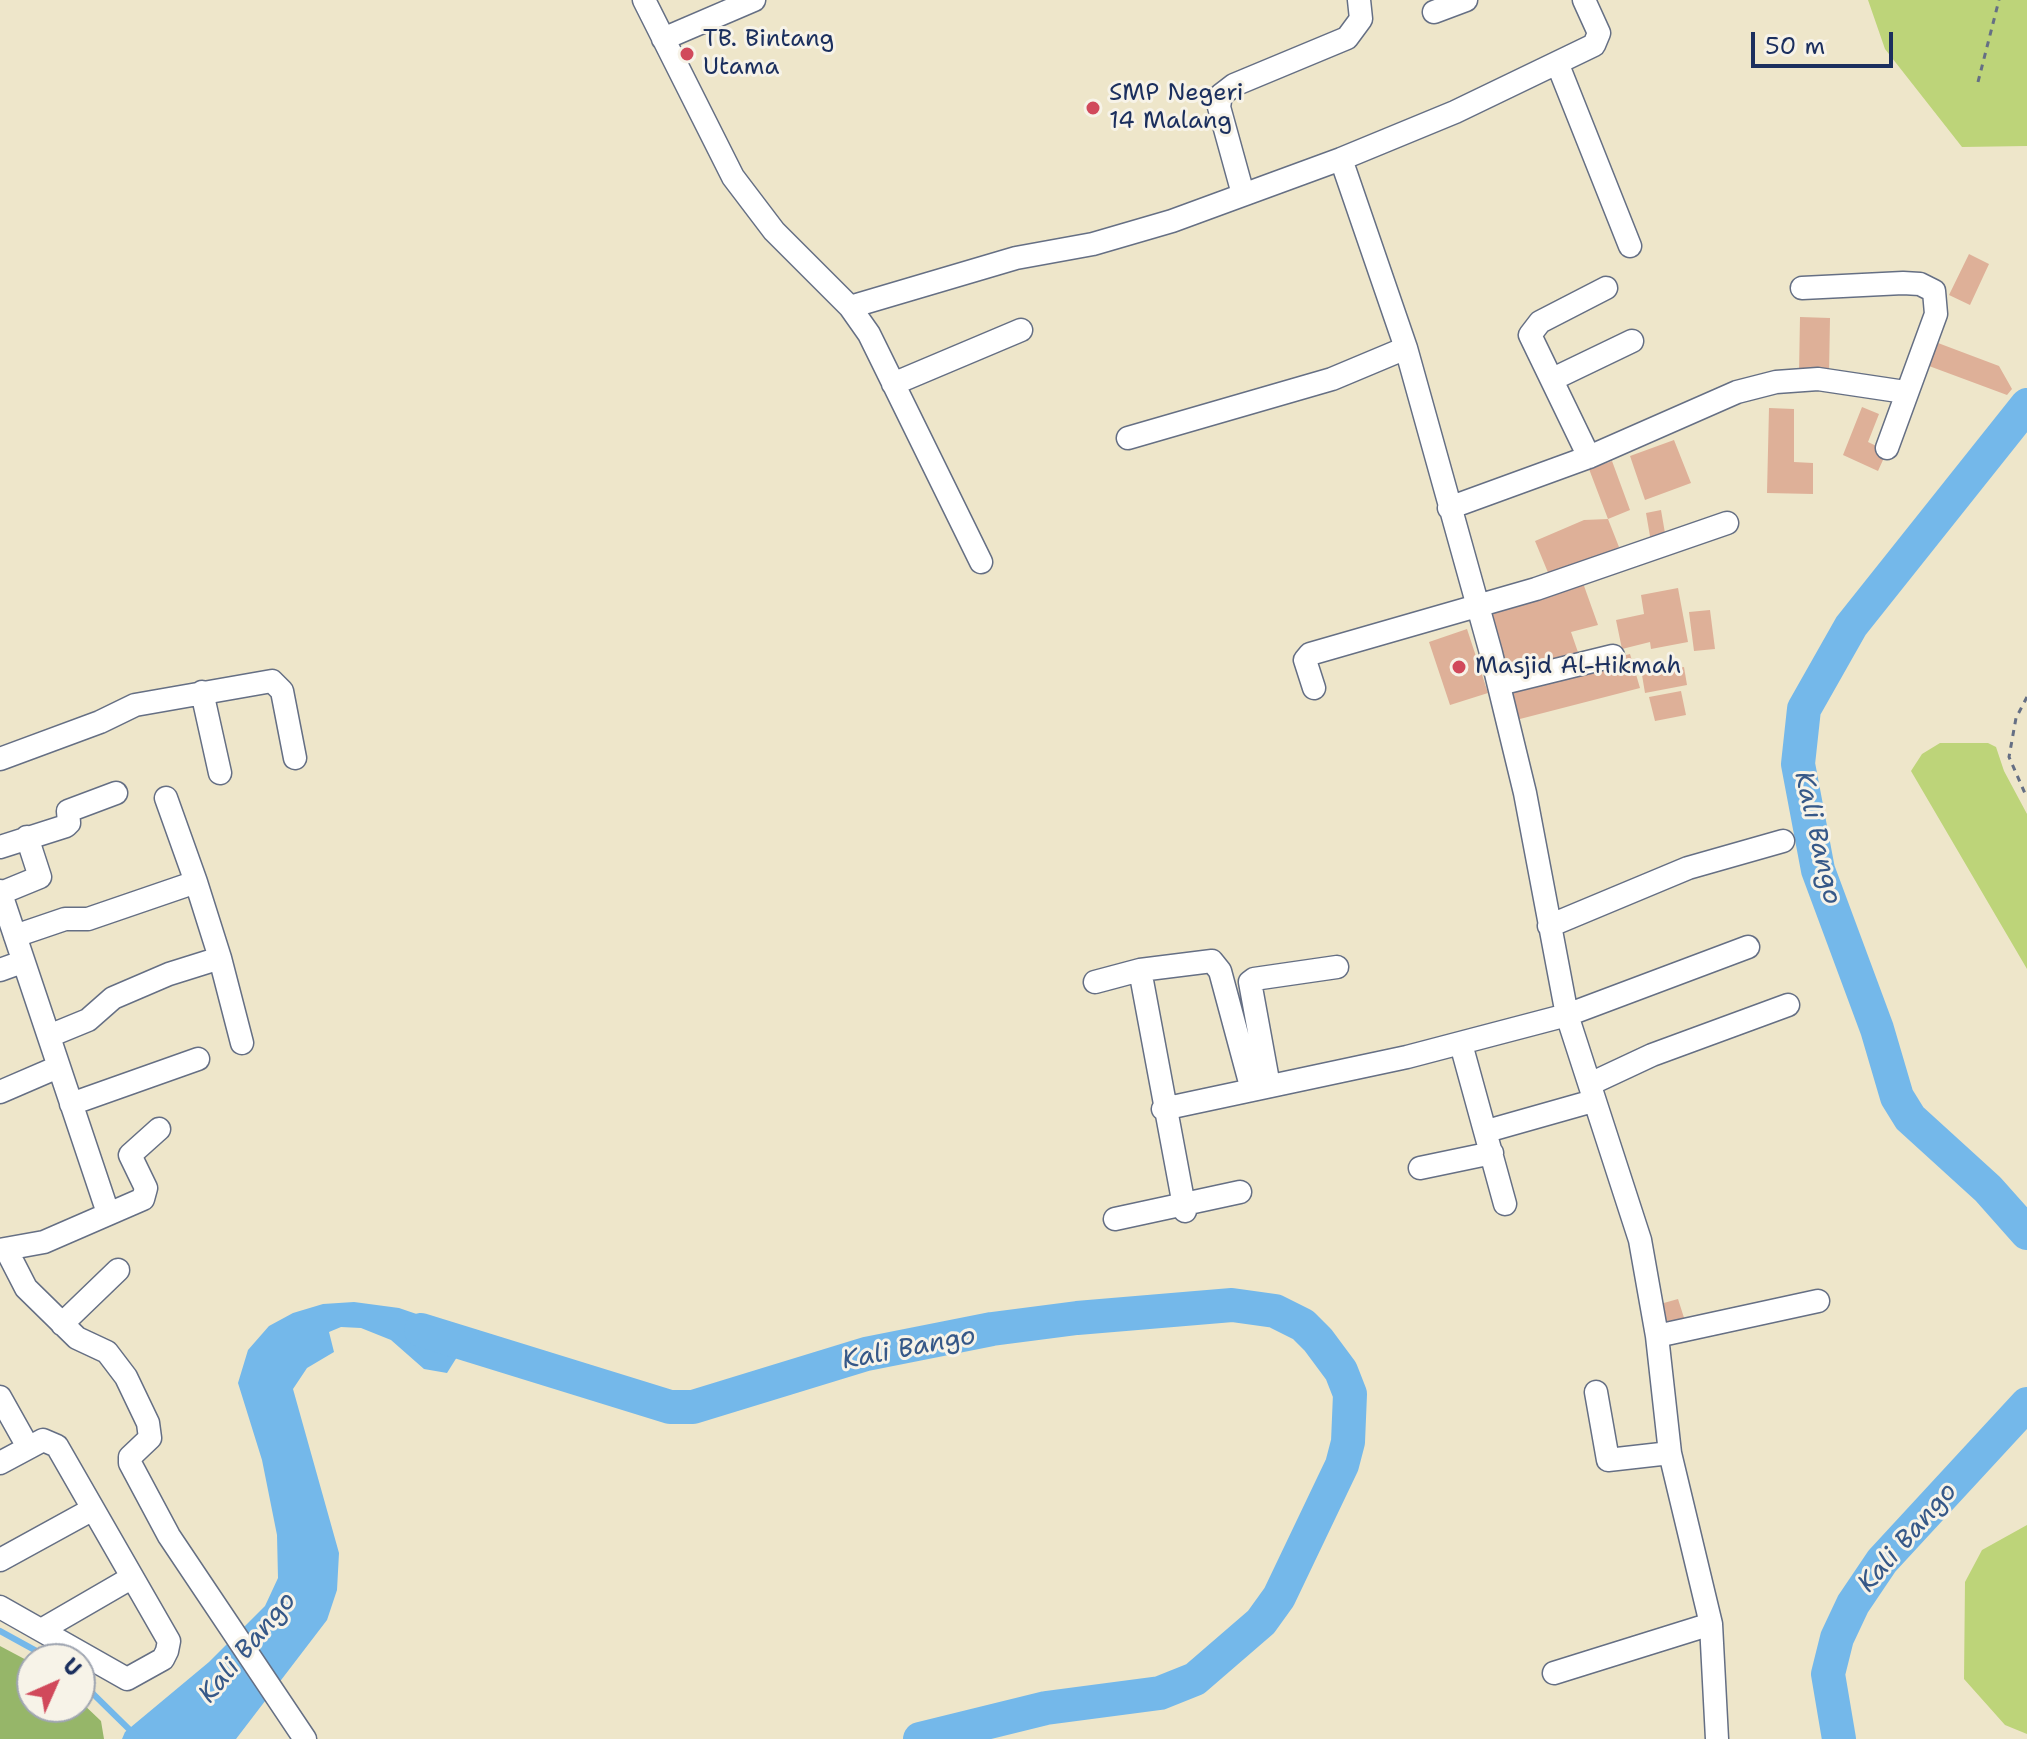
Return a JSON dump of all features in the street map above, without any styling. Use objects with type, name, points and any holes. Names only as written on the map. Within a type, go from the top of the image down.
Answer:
[{"type":"street","points":[[644,0],[733,177],[774,231],[850,307],[869,334],[981,562]]},
{"type":"street","points":[[663,39],[754,0]]},
{"type":"street","points":[[1243,194],[1219,107],[1221,95],[1234,85],[1347,38],[1361,19],[1359,0]]},
{"type":"street","points":[[1434,12],[1466,0]]},
{"type":"street","points":[[850,307],[1016,258],[1093,244],[1172,221],[1341,159],[1558,65],[1599,40],[1599,33],[1584,0]]},
{"type":"street","points":[[1558,65],[1630,246]]},
{"type":"street","points":[[1341,159],[1406,348],[1499,684],[1525,793],[1567,1015],[1640,1240],[1657,1336],[1670,1453],[1711,1624],[1717,1739]]},
{"type":"street","points":[[1802,288],[1912,284],[1934,291],[1936,314],[1887,448]]},
{"type":"street","points":[[1589,457],[1553,379],[1530,340],[1530,332],[1540,322],[1606,288]]},
{"type":"street","points":[[893,384],[1021,330]]},
{"type":"street","points":[[1553,379],[1632,341]]},
{"type":"street","points":[[1128,438],[1332,379],[1406,348]]},
{"type":"street","points":[[1449,508],[1589,457],[1737,392],[1776,382],[1818,379],[1905,392]]},
{"type":"street","points":[[1314,688],[1305,660],[1310,654],[1536,589],[1727,523]]},
{"type":"street","points":[[1499,684],[1613,656]]},
{"type":"street","points":[[0,759],[100,722],[135,705],[277,682],[282,691],[295,758]]},
{"type":"street","points":[[202,692],[220,773]]},
{"type":"street","points":[[0,847],[66,826],[69,823],[68,811],[116,793]]},
{"type":"street","points":[[166,798],[220,958],[242,1043]]},
{"type":"street","points":[[27,837],[40,877],[0,892],[108,1213]]},
{"type":"street","points":[[1549,926],[1706,862],[1783,841]]},
{"type":"street","points":[[15,936],[65,919],[88,919],[196,882]]},
{"type":"street","points":[[1163,1109],[1461,1044],[1567,1015],[1748,947]]},
{"type":"street","points":[[49,1036],[88,1020],[113,998],[169,974],[220,958]]},
{"type":"street","points":[[1095,982],[1140,970],[1208,960],[1215,963],[1260,1088]]},
{"type":"street","points":[[0,970],[22,962]]},
{"type":"street","points":[[1260,1088],[1250,982],[1337,967]]},
{"type":"street","points":[[1140,970],[1163,1109],[1184,1208]]},
{"type":"street","points":[[1420,1168],[1490,1142],[1591,1092],[1652,1055],[1788,1005]]},
{"type":"street","points":[[1461,1044],[1505,1204]]},
{"type":"street","points":[[71,1104],[198,1059]]},
{"type":"street","points":[[0,1092],[58,1067]]},
{"type":"street","points":[[159,1129],[130,1155],[146,1188],[143,1199],[44,1242],[4,1250],[26,1288],[77,1338],[107,1352],[126,1377],[148,1423],[150,1438],[130,1457],[130,1463],[169,1536],[305,1739]]},
{"type":"street","points":[[1115,1219],[1184,1208],[1240,1192]]},
{"type":"street","points":[[62,1324],[118,1270]]},
{"type":"street","points":[[1657,1336],[1818,1301]]},
{"type":"street","points":[[1596,1392],[1608,1460],[1670,1453]]},
{"type":"street","points":[[0,1397],[28,1447]]},
{"type":"street","points":[[0,1463],[43,1440],[57,1446],[169,1641],[163,1659],[127,1679],[0,1607]]},
{"type":"street","points":[[0,1560],[93,1509]]},
{"type":"street","points":[[43,1629],[131,1578]]},
{"type":"street","points":[[1554,1673],[1711,1624]]},
{"type":"path","points":[[1978,82],[1999,0]]},
{"type":"path","points":[[2027,697],[2016,718],[2009,757],[2027,798]]},
{"type":"green space","points":[[1868,0],[2027,0],[2027,146],[1962,147],[1885,49]]},
{"type":"green space","points":[[1940,743],[1988,743],[1996,747],[2004,771],[2027,814],[2027,969],[1911,771],[1922,754]]},
{"type":"green space","points":[[2027,1525],[2027,1734],[2005,1725],[1964,1679],[1965,1582],[1982,1550]]},
{"type":"green space","points":[[0,1646],[16,1654],[16,1723],[96,1723],[96,1716],[101,1721],[104,1739],[0,1739]]},
{"type":"water","points":[[354,1302],[399,1308],[472,1333],[447,1373],[424,1369],[391,1340],[361,1328],[341,1327],[329,1332],[334,1352],[307,1368],[293,1389],[339,1553],[337,1590],[327,1620],[236,1739],[122,1739],[125,1732],[209,1662],[265,1606],[278,1578],[277,1535],[262,1460],[238,1383],[248,1350],[269,1326],[293,1313],[323,1304]]},
{"type":"building","points":[[1969,254],[1989,264],[1970,305],[1949,295]]},
{"type":"building","points":[[1800,317],[1830,318],[1829,374],[1799,373]]},
{"type":"building","points":[[1938,343],[1999,366],[2012,389],[2007,395],[1929,366]]},
{"type":"building","points":[[1862,407],[1879,414],[1868,442],[1887,451],[1878,471],[1843,455]]},
{"type":"building","points":[[1769,408],[1794,409],[1794,462],[1813,463],[1813,494],[1767,493]]},
{"type":"building","points":[[1674,440],[1691,483],[1645,500],[1630,456]]},
{"type":"building","points":[[1612,461],[1630,510],[1608,519],[1589,469]]},
{"type":"building","points":[[1661,510],[1666,539],[1651,542],[1646,513]]},
{"type":"building","points":[[1608,519],[1619,547],[1578,567],[1549,575],[1535,541],[1584,520]]},
{"type":"building","points":[[1583,583],[1598,625],[1571,632],[1580,658],[1502,679],[1485,608]]},
{"type":"building","points":[[1678,588],[1688,642],[1651,649],[1650,642],[1622,649],[1616,620],[1644,614],[1641,595]]},
{"type":"building","points":[[1710,610],[1715,649],[1694,651],[1689,612]]},
{"type":"building","name":"Masjid Al-Hikmah","points":[[1467,629],[1488,693],[1450,705],[1429,642]]},
{"type":"building","points":[[1630,654],[1640,688],[1516,720],[1508,694],[1611,666],[1609,659]]},
{"type":"building","points":[[1684,667],[1687,685],[1645,693],[1642,675]]},
{"type":"building","points":[[1681,691],[1686,715],[1655,721],[1649,697]]},
{"type":"building","points":[[1678,1299],[1686,1324],[1661,1331],[1653,1306]]},
{"type":"waterway","name":"Kali Bango","points":[[2027,405],[1851,626],[1804,709],[1798,764],[1818,870],[1877,1029],[1897,1097],[1910,1118],[1988,1189],[2027,1233]]},
{"type":"waterway","name":"Kali Bango","points":[[421,1330],[670,1407],[693,1407],[866,1354],[992,1329],[1077,1318],[1232,1305],[1275,1311],[1303,1325],[1341,1371],[1350,1394],[1348,1442],[1342,1465],[1279,1597],[1261,1622],[1195,1679],[1160,1693],[1046,1708],[920,1739]]},
{"type":"waterway","name":"Kali Bango","points":[[1839,1739],[1828,1674],[1837,1638],[1853,1604],[1882,1561],[2027,1404]]},
{"type":"waterway","points":[[0,1631],[22,1643]]},
{"type":"waterway","points":[[96,1697],[139,1739]]},
{"type":"place","name":"TB. Bintang Utama","points":[[687,54]]},
{"type":"place","name":"SMP Negeri 14 Malang","points":[[1093,108]]},
{"type":"place","name":"Masjid Al-Hikmah","points":[[1459,667]]}]
